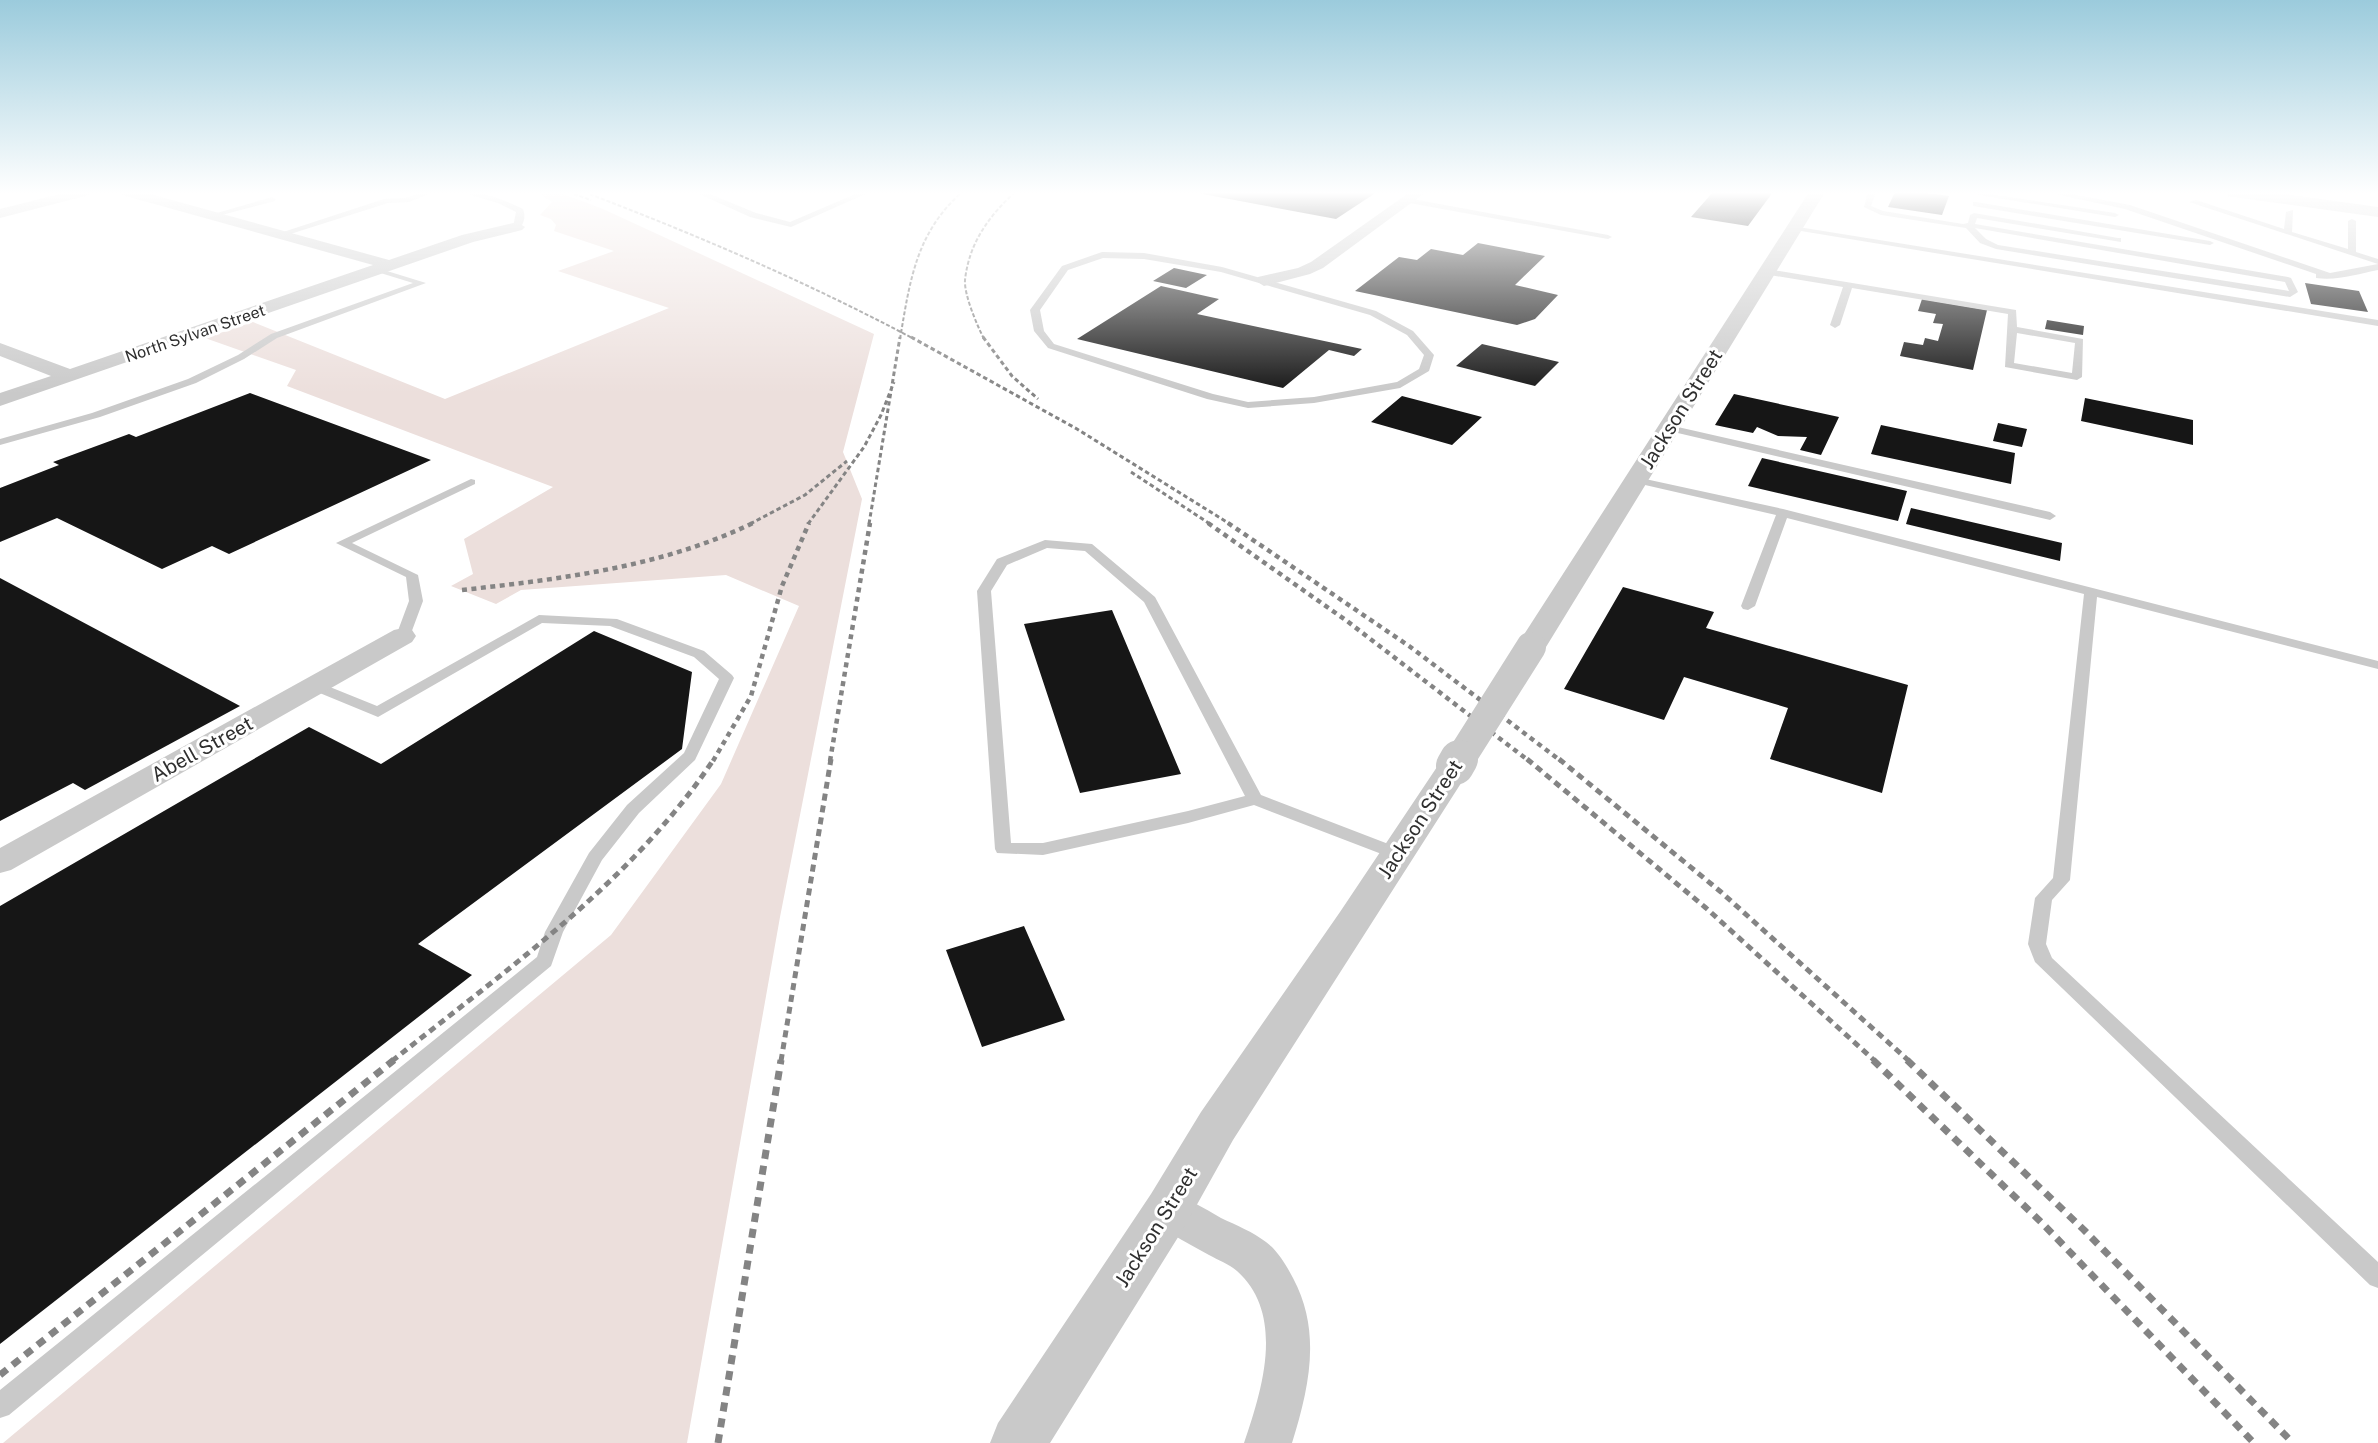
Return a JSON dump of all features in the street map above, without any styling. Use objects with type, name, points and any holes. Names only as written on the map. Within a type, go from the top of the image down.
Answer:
[{"type":"street","points":[[359,259],[383,267]]},
{"type":"street","name":"North Sylvan Street","points":[[0,400],[405,259]]},
{"type":"street","points":[[1264,281],[1285,277],[1317,265],[1325,259]]},
{"type":"street","name":"Jackson Street","points":[[1018,1443],[1168,1210],[1217,1126],[1455,766],[1775,259]]},
{"type":"street","points":[[0,349],[69,376]]},
{"type":"street","name":"Abell Street","points":[[0,862],[403,636]]},
{"type":"street","points":[[1168,1210],[1252,1257],[1275,1284],[1283,1302],[1287,1312],[1289,1347],[1286,1381],[1268,1443]]},
{"type":"lane","points":[[1090,259],[1065,268],[1035,310],[1039,331],[1050,346],[1211,397],[1248,405],[1314,400],[1400,385],[1424,371],[1429,355],[1410,333],[1373,313],[1221,270],[1162,259]]},
{"type":"lane","points":[[1987,259],[2378,323]]},
{"type":"lane","points":[[2073,259],[2290,294],[2294,292],[2288,280]]},
{"type":"lane","points":[[2166,259],[2288,280],[2299,275]]},
{"type":"lane","points":[[2281,259],[2329,276]]},
{"type":"lane","points":[[2260,265],[2299,275],[2329,276],[2378,267]]},
{"type":"lane","points":[[0,442],[96,415],[192,381],[241,357],[274,336],[422,283],[383,267]]},
{"type":"lane","points":[[1767,272],[1848,286],[1890,289],[2013,312],[2009,365],[2077,377],[2080,340],[2013,329]]},
{"type":"lane","points":[[1835,325],[1848,286]]},
{"type":"lane","points":[[1669,428],[2050,516]]},
{"type":"lane","points":[[1636,480],[1783,513],[2378,665]]},
{"type":"lane","points":[[403,636],[416,601],[412,575],[342,543],[471,482]]},
{"type":"lane","points":[[1748,606],[1783,513]]},
{"type":"lane","points":[[1255,799],[1150,600],[1088,547],[1045,544],[1002,562],[984,591],[1003,849],[1043,849],[1188,817],[1255,799],[1398,854]]},
{"type":"lane","points":[[2091,593],[2061,880],[2044,898],[2037,944],[2044,962],[2378,1277]]},
{"type":"lane","points":[[0,1406],[545,961],[554,932],[595,857],[633,809],[690,756],[727,678],[699,654],[612,622],[539,619],[378,712],[315,686]]},
{"type":"shaded area","points":[[591,259],[712,259],[874,334],[843,452],[862,499],[780,917],[687,1443],[3,1443],[611,935],[721,784],[799,606],[726,575],[521,590],[496,604],[451,586],[473,574],[464,539],[553,487],[287,386],[296,370],[205,338],[253,322],[445,399],[669,308],[558,271]]},
{"type":"building","points":[[1396,259],[1542,259],[1515,285],[1558,295],[1535,319],[1517,325],[1355,291]]},
{"type":"building","points":[[1174,268],[1207,275],[1186,288],[1153,281]]},
{"type":"building","points":[[2305,283],[2359,291],[2368,312],[2311,304]]},
{"type":"building","points":[[1161,286],[1219,299],[1197,314],[1362,349],[1354,356],[1329,350],[1283,388],[1077,339]]},
{"type":"building","points":[[1922,299],[1987,310],[1973,370],[1900,356],[1904,342],[1923,345],[1925,338],[1938,341],[1943,324],[1933,323],[1936,314],[1918,311]]},
{"type":"building","points":[[2047,320],[2084,326],[2083,335],[2045,329]]},
{"type":"building","points":[[1482,344],[1559,362],[1535,386],[1456,366]]},
{"type":"building","points":[[250,393],[431,460],[229,554],[212,546],[162,569],[57,518],[0,542],[0,488],[59,465],[53,462],[129,434],[136,437]]},
{"type":"building","points":[[1734,394],[1839,417],[1821,455],[1800,450],[1807,437],[1778,436],[1757,427],[1753,433],[1715,425]]},
{"type":"building","points":[[1402,396],[1482,417],[1452,445],[1371,422]]},
{"type":"building","points":[[2085,398],[2193,420],[2193,445],[2081,421]]},
{"type":"building","points":[[1998,423],[2027,429],[2022,447],[1993,441]]},
{"type":"building","points":[[1881,425],[2015,453],[2011,484],[1871,454]]},
{"type":"building","points":[[1762,458],[1907,491],[1898,521],[1748,486]]},
{"type":"building","points":[[1911,508],[2062,543],[2060,561],[1906,524]]},
{"type":"building","points":[[0,578],[240,706],[85,790],[73,783],[0,821]]},
{"type":"building","points":[[1623,587],[1714,612],[1706,628],[1908,685],[1882,793],[1770,759],[1788,708],[1684,677],[1664,720],[1564,689]]},
{"type":"building","points":[[1112,610],[1181,774],[1080,793],[1024,624]]},
{"type":"building","points":[[594,631],[692,672],[682,749],[418,944],[472,975],[0,1344],[0,906],[309,727],[381,764]]},
{"type":"building","points":[[1024,926],[1065,1020],[982,1047],[946,950]]},
{"type":"railway","points":[[749,259],[901,332]]},
{"type":"railway","points":[[901,332],[907,297],[918,259]]},
{"type":"railway","points":[[969,259],[965,286],[983,337]]},
{"type":"railway","points":[[900,339],[901,332]]},
{"type":"railway","points":[[901,332],[914,339]]},
{"type":"railway","points":[[891,388],[900,337]]},
{"type":"railway","points":[[911,337],[1077,429],[1230,524]]},
{"type":"railway","points":[[983,337],[1012,376],[1038,399]]},
{"type":"railway","points":[[891,388],[894,382]]},
{"type":"railway","points":[[808,524],[864,447],[881,415],[891,388]]},
{"type":"railway","points":[[869,524],[891,388]]},
{"type":"railway","points":[[750,524],[805,495],[847,461]]},
{"type":"railway","points":[[1131,472],[1210,524]]},
{"type":"railway","points":[[462,590],[574,576],[647,561],[718,538],[753,523]]},
{"type":"railway","points":[[713,761],[751,696],[782,586],[809,523]]},
{"type":"railway","points":[[830,761],[870,523]]},
{"type":"railway","points":[[1208,523],[1347,621],[1529,761]]},
{"type":"railway","points":[[1228,523],[1409,646],[1561,761]]},
{"type":"railway","points":[[392,1061],[522,958],[606,885],[681,804],[714,759]]},
{"type":"railway","points":[[781,1061],[831,759]]},
{"type":"railway","points":[[1527,759],[1706,908],[1875,1061]]},
{"type":"railway","points":[[1559,759],[1721,892],[1909,1061]]},
{"type":"railway","points":[[0,1375],[394,1060]]},
{"type":"railway","points":[[718,1443],[781,1060]]},
{"type":"railway","points":[[1873,1060],[2041,1222],[2254,1443]]},
{"type":"railway","points":[[1907,1060],[2084,1230],[2293,1443]]}]
